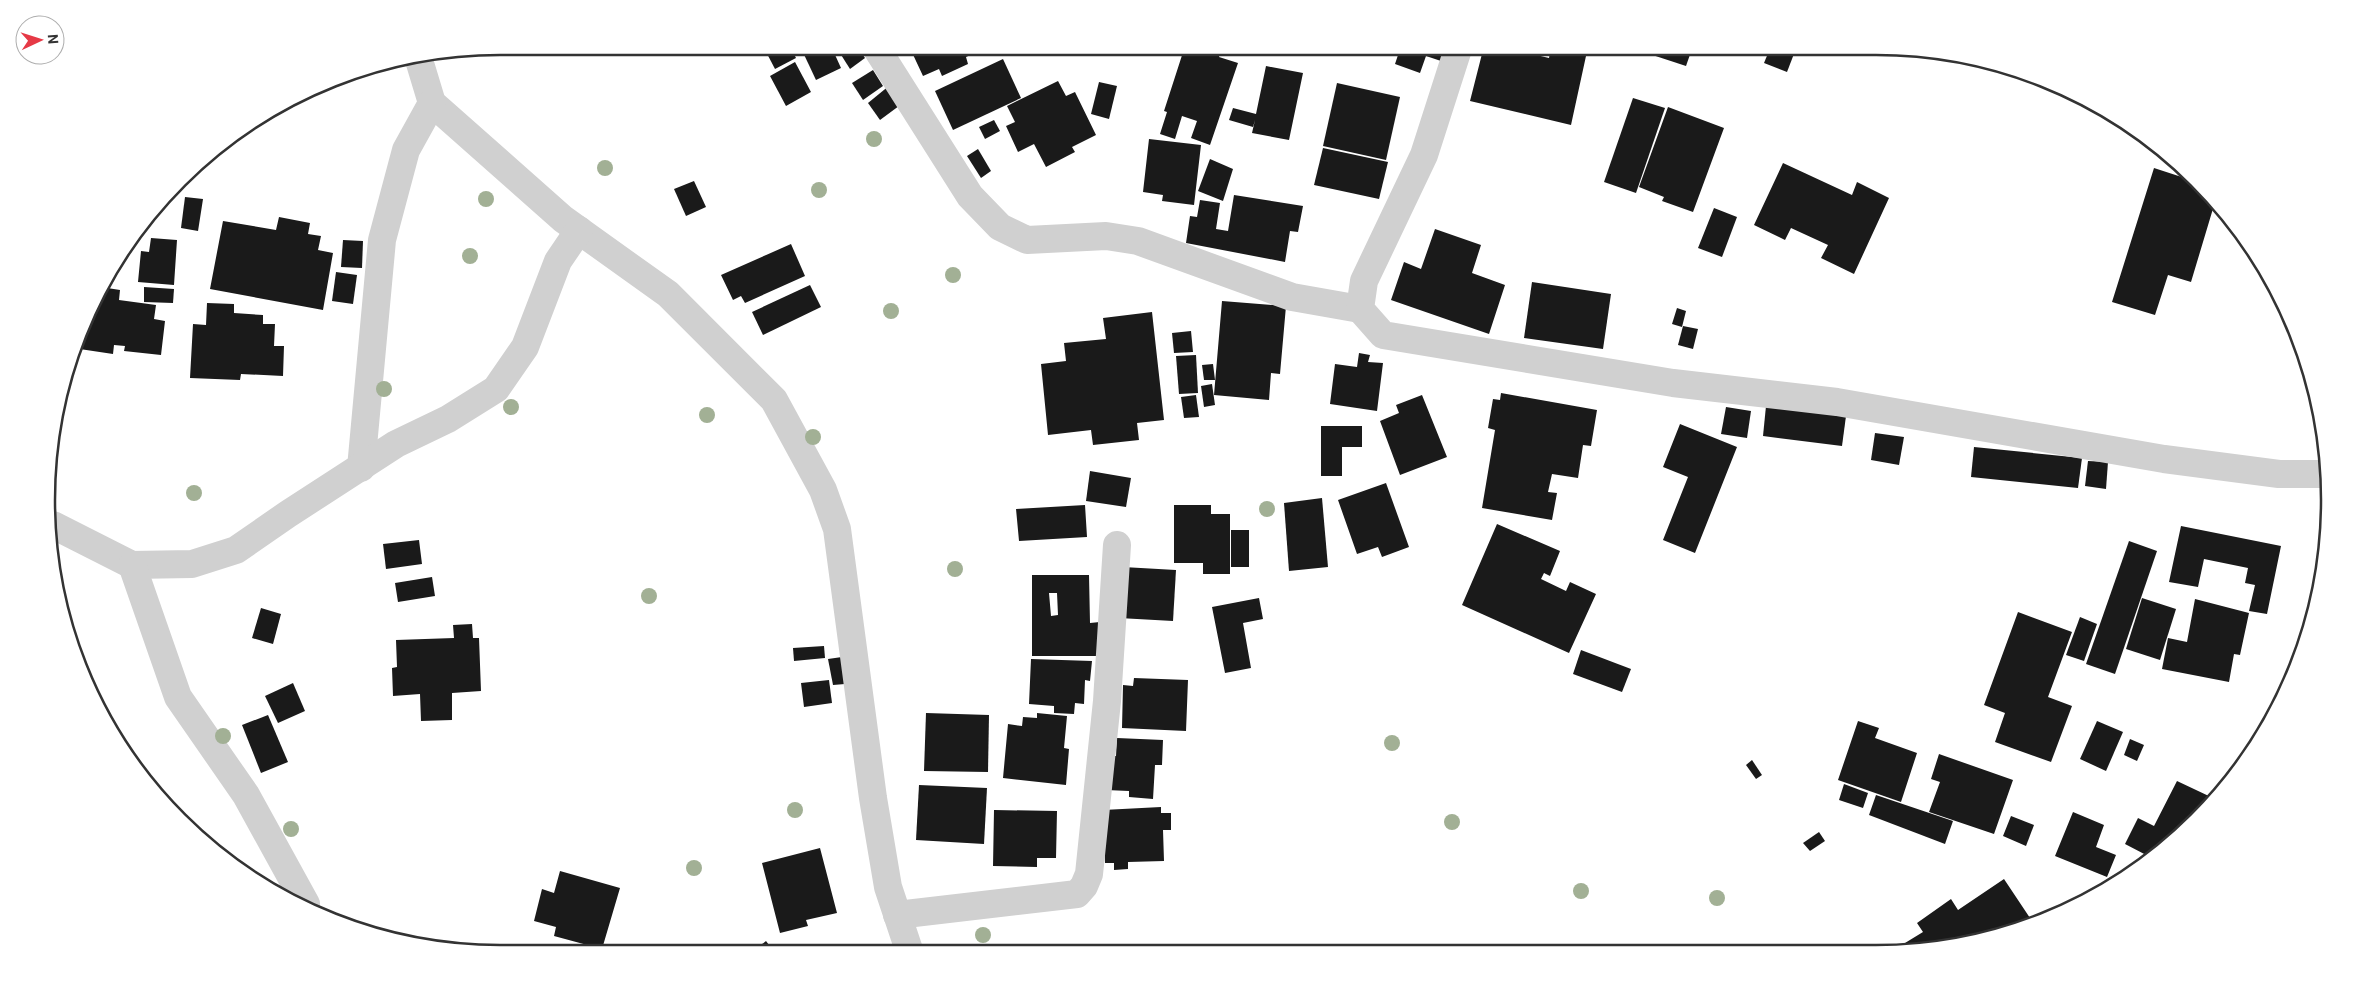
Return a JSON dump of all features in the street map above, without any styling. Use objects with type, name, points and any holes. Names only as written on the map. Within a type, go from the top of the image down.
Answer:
[{"type":"street","points":[[881,55],[970,196],[1000,227],[1027,240],[1106,236],[1138,241],[1292,297],[1360,309],[1383,335],[1673,383],[1837,402],[2164,458],[2279,474],[2320,474]]},
{"type":"street","points":[[1360,309],[1364,281],[1424,154],[1456,55]]},
{"type":"street","points":[[420,63],[432,103],[563,218],[668,294],[774,400],[823,490],[837,529],[873,798],[888,888],[907,945]]},
{"type":"street","points":[[361,468],[382,240],[406,150],[432,103]]},
{"type":"street","points":[[57,532],[132,565],[192,564],[236,550],[396,444],[448,419],[496,389],[526,347],[558,260],[579,230]]},
{"type":"street","points":[[897,915],[1077,894],[1084,886],[1089,874],[1107,701],[1117,545]]},
{"type":"street","points":[[132,565],[178,697],[246,795],[303,899]]},
{"type":"building","points":[[768,55],[794,55],[796,58],[775,69]]},
{"type":"building","points":[[804,55],[835,55],[841,68],[816,80]]},
{"type":"building","points":[[841,55],[863,55],[865,58],[850,69]]},
{"type":"building","points":[[913,55],[971,55],[966,57],[968,64],[942,76],[939,69],[923,76]]},
{"type":"building","points":[[1182,55],[1220,55],[1219,57],[1238,63],[1210,145],[1191,138],[1197,121],[1182,116],[1175,139],[1160,134],[1167,112],[1164,111]]},
{"type":"building","points":[[1398,55],[1450,55],[1447,63],[1426,56],[1420,73],[1395,64]]},
{"type":"building","points":[[1482,55],[1536,55],[1549,58],[1550,55],[1586,56],[1571,125],[1470,101]]},
{"type":"building","points":[[1652,55],[1690,55],[1686,66]]},
{"type":"building","points":[[1767,55],[1794,55],[1787,72],[1764,63]]},
{"type":"building","points":[[1003,59],[1021,98],[953,130],[935,91]]},
{"type":"building","points":[[795,62],[811,92],[786,106],[770,76]]},
{"type":"building","points":[[1266,66],[1303,73],[1289,140],[1252,133],[1255,120],[1253,127],[1229,120],[1233,108],[1256,114]]},
{"type":"building","points":[[873,70],[883,86],[863,100],[852,83]]},
{"type":"building","points":[[1058,81],[1066,96],[1075,92],[1096,135],[1072,147],[1075,152],[1046,167],[1034,144],[1018,152],[1006,126],[1015,122],[1007,106]]},
{"type":"building","points":[[1099,82],[1117,86],[1109,119],[1091,114]]},
{"type":"building","points":[[1337,83],[1400,97],[1386,160],[1323,146]]},
{"type":"building","points":[[890,85],[903,103],[880,120],[868,103]]},
{"type":"building","points":[[1633,98],[1665,108],[1636,193],[1604,182]]},
{"type":"building","points":[[1668,107],[1724,128],[1693,212],[1662,201],[1664,197],[1639,187]]},
{"type":"building","points":[[994,120],[1000,131],[985,139],[979,127]]},
{"type":"building","points":[[1149,139],[1201,145],[1194,205],[1162,201],[1163,195],[1143,192]]},
{"type":"building","points":[[1323,148],[1388,162],[1379,199],[1314,185]]},
{"type":"building","points":[[978,149],[991,171],[981,178],[967,156]]},
{"type":"building","points":[[1210,159],[1233,169],[1223,201],[1198,191]]},
{"type":"building","points":[[1783,163],[1852,195],[1857,182],[1889,198],[1854,274],[1821,258],[1828,245],[1791,228],[1785,240],[1754,225]]},
{"type":"building","points":[[2154,168],[2183,177],[2213,209],[2191,282],[2168,275],[2155,315],[2112,302]]},
{"type":"building","points":[[694,181],[706,207],[686,216],[674,189]]},
{"type":"building","points":[[1234,195],[1303,206],[1298,232],[1290,231],[1285,262],[1186,243],[1190,216],[1197,217],[1200,200],[1220,203],[1216,229],[1228,231]]},
{"type":"building","points":[[185,197],[203,199],[198,231],[181,228]]},
{"type":"building","points":[[1714,208],[1737,217],[1722,257],[1698,248]]},
{"type":"building","points":[[279,217],[310,223],[308,234],[321,236],[318,250],[333,253],[323,310],[210,289],[223,221],[276,230]]},
{"type":"building","points":[[1435,229],[1481,245],[1472,273],[1505,285],[1489,334],[1391,300],[1404,262],[1421,269]]},
{"type":"building","points":[[151,238],[177,240],[174,285],[138,282],[141,251],[149,252]]},
{"type":"building","points":[[343,240],[363,241],[362,268],[341,267]]},
{"type":"building","points":[[791,244],[805,276],[745,303],[741,296],[733,300],[721,275]]},
{"type":"building","points":[[336,272],[357,275],[353,304],[332,301]]},
{"type":"building","points":[[1532,282],[1611,294],[1603,349],[1524,338]]},
{"type":"building","points":[[810,285],[821,307],[763,335],[752,312]]},
{"type":"building","points":[[144,287],[174,289],[173,303],[144,302]]},
{"type":"building","points":[[109,288],[120,290],[119,300],[156,305],[154,319],[165,321],[161,355],[124,351],[125,346],[114,345],[113,354],[82,349]]},
{"type":"building","points":[[1222,301],[1286,306],[1280,374],[1271,373],[1269,400],[1214,395]]},
{"type":"building","points":[[207,303],[234,304],[234,313],[263,315],[263,324],[275,324],[274,346],[284,346],[283,376],[241,374],[240,380],[190,378],[193,324],[206,325]]},
{"type":"building","points":[[1677,308],[1686,311],[1682,327],[1672,324]]},
{"type":"building","points":[[1152,312],[1164,420],[1137,423],[1139,440],[1093,445],[1091,430],[1048,435],[1041,364],[1066,361],[1064,343],[1106,339],[1103,318]]},
{"type":"building","points":[[1683,326],[1698,329],[1693,349],[1678,345]]},
{"type":"building","points":[[1191,331],[1193,352],[1174,353],[1172,333]]},
{"type":"building","points":[[1359,353],[1370,355],[1368,362],[1383,363],[1377,411],[1330,404],[1335,364],[1357,367]]},
{"type":"building","points":[[1196,355],[1198,393],[1179,394],[1176,356]]},
{"type":"building","points":[[1213,364],[1215,380],[1204,380],[1202,365]]},
{"type":"building","points":[[1212,384],[1215,405],[1204,407],[1201,386]]},
{"type":"building","points":[[1501,393],[1597,410],[1591,446],[1583,445],[1578,478],[1552,474],[1548,492],[1557,493],[1552,520],[1482,508],[1495,430],[1488,428],[1493,399],[1500,400]]},
{"type":"building","points":[[1196,395],[1199,417],[1184,418],[1181,397]]},
{"type":"building","points":[[1422,395],[1447,457],[1400,475],[1380,421],[1399,413],[1396,405]]},
{"type":"building","points":[[1766,406],[1846,416],[1842,446],[1763,436]]},
{"type":"building","points":[[1726,407],[1751,411],[1747,438],[1721,434]]},
{"type":"building","points":[[1680,424],[1737,447],[1695,553],[1663,540],[1688,477],[1663,467]]},
{"type":"building","points":[[1321,426],[1362,426],[1362,447],[1342,447],[1342,476],[1321,476]]},
{"type":"building","points":[[1875,433],[1904,437],[1899,465],[1871,460]]},
{"type":"building","points":[[1974,447],[2082,458],[2078,488],[1971,477]]},
{"type":"building","points":[[2088,461],[2108,462],[2106,489],[2085,486]]},
{"type":"building","points":[[1090,471],[1131,478],[1126,507],[1086,501]]},
{"type":"building","points":[[1386,483],[1409,547],[1382,557],[1378,547],[1357,554],[1338,500]]},
{"type":"building","points":[[1322,498],[1328,567],[1289,571],[1284,503]]},
{"type":"building","points":[[1085,505],[1087,537],[1019,541],[1016,509]]},
{"type":"building","points":[[1174,505],[1211,505],[1211,514],[1230,514],[1230,574],[1203,574],[1203,563],[1174,563]]},
{"type":"building","points":[[1497,524],[1560,551],[1550,576],[1544,573],[1541,579],[1566,591],[1570,582],[1596,594],[1569,653],[1462,605]]},
{"type":"building","points":[[2181,526],[2281,546],[2267,614],[2249,611],[2255,585],[2245,583],[2248,568],[2204,559],[2198,587],[2169,582]]},
{"type":"building","points":[[1231,530],[1249,530],[1249,567],[1231,567]]},
{"type":"building","points":[[419,540],[422,564],[386,569],[383,544]]},
{"type":"building","points":[[2129,541],[2157,551],[2115,674],[2086,664]]},
{"type":"building","points":[[1123,567],[1176,570],[1173,621],[1119,618]]},
{"type":"building","points":[[1032,575],[1089,575],[1090,623],[1100,622],[1100,656],[1032,656]],"holes":[[[1049,593],[1057,593],[1058,615],[1051,616]]]},
{"type":"building","points":[[432,577],[435,596],[398,602],[395,583]]},
{"type":"building","points":[[1259,598],[1263,619],[1243,623],[1251,668],[1225,673],[1212,607]]},
{"type":"building","points":[[2142,598],[2176,609],[2160,660],[2126,649]]},
{"type":"building","points":[[2195,599],[2249,613],[2240,655],[2234,654],[2229,682],[2162,669],[2168,638],[2187,642]]},
{"type":"building","points":[[261,608],[281,614],[273,644],[252,638]]},
{"type":"building","points":[[2018,612],[2072,632],[2048,697],[2072,706],[2051,762],[1995,742],[2005,713],[1984,705]]},
{"type":"building","points":[[2080,617],[2097,624],[2084,661],[2066,655]]},
{"type":"building","points":[[472,624],[473,638],[479,638],[481,691],[452,693],[452,720],[421,721],[420,694],[393,696],[392,668],[397,667],[396,640],[454,638],[453,625]]},
{"type":"building","points":[[824,646],[825,658],[794,661],[793,648]]},
{"type":"building","points":[[1581,650],[1631,669],[1622,692],[1573,674]]},
{"type":"building","points":[[842,657],[845,684],[833,685],[828,659]]},
{"type":"building","points":[[1031,659],[1092,661],[1090,681],[1085,680],[1084,704],[1075,703],[1074,714],[1054,713],[1054,706],[1029,704]]},
{"type":"building","points":[[1134,678],[1188,680],[1186,731],[1122,728],[1123,685],[1133,686]]},
{"type":"building","points":[[829,680],[832,703],[804,707],[801,683]]},
{"type":"building","points":[[293,683],[305,711],[278,723],[265,696]]},
{"type":"building","points":[[926,713],[989,715],[988,772],[924,771]]},
{"type":"building","points":[[1037,713],[1067,716],[1064,748],[1069,749],[1066,785],[1003,778],[1008,724],[1022,726],[1023,717],[1037,718]]},
{"type":"building","points":[[268,715],[288,762],[261,773],[242,725]]},
{"type":"building","points":[[1858,721],[1879,728],[1875,738],[1917,753],[1901,802],[1838,780]]},
{"type":"building","points":[[2097,721],[2123,732],[2106,771],[2080,759]]},
{"type":"building","points":[[1117,738],[1163,740],[1162,765],[1155,765],[1153,799],[1129,797],[1129,791],[1106,790],[1108,756],[1116,756]]},
{"type":"building","points":[[2130,739],[2144,745],[2137,761],[2124,755]]},
{"type":"building","points":[[1939,754],[2013,780],[1994,834],[1929,812],[1940,782],[1931,779]]},
{"type":"building","points":[[1752,760],[1762,775],[1756,779],[1746,765]]},
{"type":"building","points":[[2177,781],[2208,796],[2191,815],[2145,854],[2125,844],[2138,818],[2154,826]]},
{"type":"building","points":[[1844,784],[1868,793],[1863,808],[1839,800]]},
{"type":"building","points":[[919,785],[987,788],[984,844],[916,840]]},
{"type":"building","points":[[1876,795],[1953,821],[1945,844],[1869,815]]},
{"type":"building","points":[[1161,807],[1161,813],[1171,813],[1171,830],[1163,830],[1164,861],[1128,862],[1128,869],[1114,870],[1114,863],[1105,863],[1103,810]]},
{"type":"building","points":[[994,810],[1057,811],[1056,858],[1037,858],[1037,867],[993,866]]},
{"type":"building","points":[[2073,812],[2104,825],[2096,847],[2116,855],[2107,877],[2055,856]]},
{"type":"building","points":[[2011,816],[2034,825],[2026,846],[2003,836]]},
{"type":"building","points":[[1819,832],[1825,841],[1810,851],[1803,843]]},
{"type":"building","points":[[820,848],[837,913],[806,920],[808,926],[780,933],[762,863]]},
{"type":"building","points":[[560,871],[620,888],[603,945],[587,945],[554,936],[556,927],[534,921],[542,889],[554,893]]},
{"type":"building","points":[[2004,879],[2029,917],[1991,930],[1963,936],[1905,943],[1923,932],[1917,923],[1951,899],[1958,910]]},
{"type":"building","points":[[766,941],[769,945],[761,945]]}]
